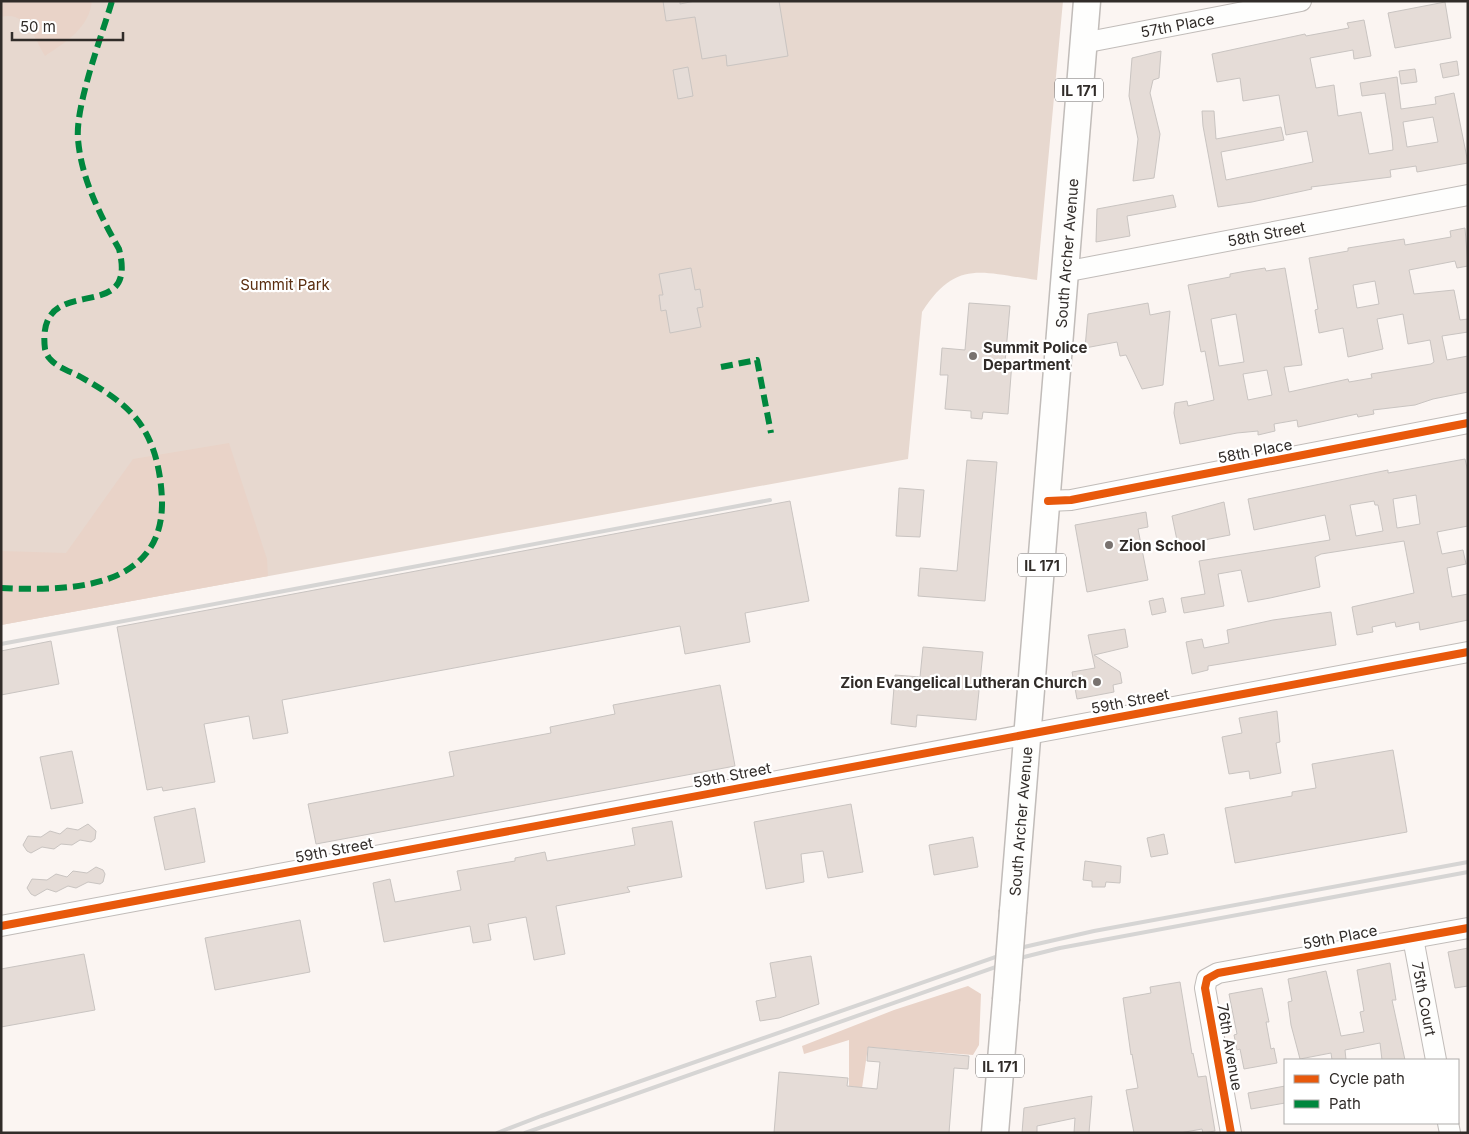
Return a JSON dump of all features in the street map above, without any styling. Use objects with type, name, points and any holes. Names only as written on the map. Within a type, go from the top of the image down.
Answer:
[{"type":"main road","name":"South Archer Avenue","points":[[995,1133],[1048,501],[1064,272],[1087,1]]},
{"type":"street","name":"57th Place","points":[[1083,43],[1301,1]]},
{"type":"street","name":"58th Street","points":[[1064,272],[1468,195]]},
{"type":"street","name":"58th Place","points":[[1048,501],[1071,500],[1468,423]]},
{"type":"street","name":"59th Street","points":[[1,926],[1468,652]]},
{"type":"street","name":"59th Place","points":[[1218,974],[1468,928]]},
{"type":"street","name":"75th Court","points":[[1412,938],[1436,1059]]},
{"type":"street","name":"76th Avenue","points":[[1218,974],[1208,979],[1205,988],[1231,1133]]},
{"type":"green space","name":"Summit Park","points":[[1,1],[1063,1],[1037,280],[1001,274],[972,273],[959,276],[947,283],[934,295],[922,312],[908,459],[1,625]]},
{"type":"shaded area","points":[[1,1],[92,1],[90,11],[81,27],[68,40],[45,56],[29,27],[17,18],[10,16],[1,17]]},
{"type":"shaded area","points":[[229,443],[267,559],[268,576],[1,625],[1,551],[66,553],[133,459]]},
{"type":"shaded area","points":[[968,986],[981,994],[979,1045],[973,1055],[868,1047],[862,1088],[849,1086],[849,1040],[804,1054],[802,1046],[894,1010]]},
{"type":"building","points":[[663,1],[680,1],[680,4],[695,1],[779,1],[788,56],[727,66],[726,55],[702,59],[695,17],[666,21]]},
{"type":"building","points":[[1445,2],[1451,38],[1395,48],[1388,13]]},
{"type":"building","points":[[1364,20],[1371,56],[1354,59],[1353,50],[1310,58],[1316,88],[1334,85],[1338,116],[1361,112],[1369,154],[1393,150],[1392,138],[1385,93],[1362,96],[1360,83],[1397,77],[1401,109],[1436,104],[1435,97],[1454,93],[1468,163],[1417,172],[1416,166],[1390,170],[1391,177],[1311,187],[1312,189],[1252,202],[1218,207],[1202,111],[1214,111],[1216,139],[1281,127],[1284,140],[1221,152],[1226,180],[1313,162],[1307,131],[1286,135],[1279,95],[1243,101],[1240,78],[1217,82],[1212,54],[1305,34],[1306,36],[1349,28],[1347,23]],"holes":[[[1433,117],[1438,142],[1407,147],[1403,122]]]},
{"type":"building","points":[[1161,51],[1159,78],[1153,80],[1150,93],[1160,134],[1154,178],[1133,181],[1138,139],[1129,96],[1132,58]]},
{"type":"building","points":[[1457,61],[1459,75],[1443,78],[1440,64]]},
{"type":"building","points":[[688,67],[693,96],[678,99],[673,70]]},
{"type":"building","points":[[1415,69],[1417,82],[1401,84],[1399,71]]},
{"type":"building","points":[[1173,195],[1176,207],[1127,216],[1130,236],[1096,242],[1097,209]]},
{"type":"building","points":[[1465,228],[1468,266],[1457,268],[1455,261],[1409,270],[1414,294],[1454,290],[1460,320],[1468,319],[1468,332],[1442,336],[1447,360],[1468,356],[1468,392],[1433,399],[1415,405],[1373,410],[1374,414],[1358,417],[1357,414],[1298,427],[1297,420],[1274,424],[1275,431],[1258,435],[1258,431],[1237,433],[1180,444],[1174,413],[1175,403],[1187,401],[1188,406],[1214,400],[1205,351],[1201,352],[1188,285],[1230,277],[1230,274],[1246,271],[1265,268],[1266,271],[1285,268],[1302,365],[1284,367],[1289,392],[1348,379],[1349,382],[1372,378],[1371,374],[1431,364],[1434,362],[1430,340],[1408,344],[1403,314],[1377,319],[1383,349],[1348,357],[1343,328],[1319,333],[1315,310],[1318,309],[1309,258],[1348,251],[1348,248],[1404,239],[1405,245],[1451,237],[1450,231]],"holes":[[[1375,281],[1379,304],[1357,308],[1353,285]],[[1236,314],[1244,362],[1219,366],[1211,319]],[[1267,370],[1272,395],[1248,400],[1243,374]]]},
{"type":"building","points":[[691,268],[695,290],[700,289],[703,307],[697,308],[701,327],[670,333],[666,310],[661,311],[659,295],[663,295],[659,274]]},
{"type":"building","name":"Summit Police Department","points":[[969,303],[1010,306],[1005,362],[1012,362],[1008,414],[983,412],[982,419],[971,418],[971,411],[945,409],[948,375],[940,375],[942,348],[965,350]]},
{"type":"building","points":[[1148,303],[1150,315],[1170,311],[1163,385],[1142,389],[1126,355],[1120,356],[1117,342],[1085,348],[1088,314]]},
{"type":"building","points":[[1465,459],[1468,472],[1468,526],[1437,532],[1442,554],[1463,550],[1466,564],[1447,568],[1452,597],[1468,594],[1468,620],[1420,630],[1419,622],[1396,627],[1395,622],[1372,627],[1373,632],[1357,635],[1352,607],[1414,593],[1404,541],[1321,554],[1315,557],[1320,587],[1248,602],[1241,570],[1218,574],[1224,606],[1184,613],[1181,598],[1205,594],[1199,561],[1330,540],[1325,515],[1254,530],[1248,499],[1388,470],[1388,473]],"holes":[[[1416,495],[1420,524],[1397,528],[1393,499]],[[1374,501],[1375,505],[1378,505],[1383,531],[1356,536],[1350,505]]]},
{"type":"building","points":[[967,460],[997,462],[985,601],[918,596],[920,568],[957,571]]},
{"type":"building","points":[[899,488],[924,490],[920,537],[896,536]]},
{"type":"building","points":[[790,501],[809,601],[745,613],[750,642],[685,654],[680,626],[282,700],[288,733],[253,739],[249,716],[204,724],[215,782],[163,791],[162,787],[147,790],[117,627]]},
{"type":"building","points":[[1224,502],[1230,535],[1178,545],[1172,516]]},
{"type":"building","points":[[1146,512],[1148,527],[1138,529],[1148,580],[1087,592],[1075,525]]},
{"type":"building","points":[[1163,598],[1166,612],[1152,615],[1149,601]]},
{"type":"building","points":[[1331,612],[1336,645],[1208,666],[1208,670],[1192,674],[1186,642],[1202,639],[1204,648],[1229,643],[1227,630],[1273,620]]},
{"type":"building","points":[[1125,629],[1128,647],[1094,655],[1120,672],[1122,683],[1113,685],[1114,692],[1077,699],[1072,672],[1095,668],[1088,635]]},
{"type":"building","points":[[51,641],[59,684],[1,695],[1,651]]},
{"type":"building","points":[[923,647],[983,652],[976,720],[917,715],[916,727],[891,724],[895,675],[920,677]]},
{"type":"building","points":[[720,685],[735,766],[316,844],[308,804],[454,776],[449,752],[551,733],[550,727],[615,714],[613,705]]},
{"type":"building","points":[[1277,711],[1280,742],[1276,743],[1281,773],[1250,779],[1249,771],[1229,774],[1222,737],[1242,733],[1239,718]]},
{"type":"building","points":[[1393,750],[1407,832],[1235,863],[1225,808],[1292,796],[1292,792],[1316,788],[1312,764]]},
{"type":"building","points":[[72,751],[83,803],[51,809],[40,757]]},
{"type":"building","points":[[851,804],[863,872],[828,878],[823,851],[801,854],[804,882],[766,889],[754,822]]},
{"type":"building","points":[[195,808],[205,862],[165,870],[154,817]]},
{"type":"building","points":[[672,821],[682,877],[627,887],[630,892],[556,906],[565,954],[534,960],[526,917],[488,924],[491,940],[473,943],[470,926],[384,942],[373,883],[390,879],[395,902],[461,890],[457,871],[515,861],[515,858],[545,852],[547,861],[635,845],[632,828]]},
{"type":"building","points":[[88,824],[96,831],[95,839],[91,842],[80,840],[72,845],[61,844],[54,849],[42,847],[31,853],[23,845],[28,836],[41,837],[50,831],[60,834],[67,828],[78,830]]},
{"type":"building","points":[[1164,834],[1168,854],[1151,857],[1147,838]]},
{"type":"building","points":[[973,837],[978,867],[934,875],[929,845]]},
{"type":"building","points":[[1085,861],[1121,866],[1120,883],[1106,882],[1105,887],[1092,887],[1092,881],[1083,880]]},
{"type":"building","points":[[96,867],[103,870],[105,874],[103,882],[100,884],[88,882],[76,888],[68,886],[56,892],[47,889],[35,896],[27,888],[32,879],[47,880],[56,874],[67,877],[73,871],[87,873]]},
{"type":"building","points":[[300,920],[310,972],[215,990],[205,938]]},
{"type":"building","points":[[1468,948],[1468,986],[1455,988],[1448,952]]},
{"type":"building","points":[[84,954],[95,1010],[1,1027],[1,969]]},
{"type":"building","points":[[811,956],[819,1004],[779,1018],[760,1021],[756,1001],[776,997],[770,963]]},
{"type":"building","points":[[1390,963],[1396,1000],[1392,1000],[1405,1059],[1382,1059],[1380,1043],[1345,1050],[1346,1059],[1332,1059],[1331,1053],[1300,1059],[1291,1025],[1288,1002],[1292,1001],[1288,979],[1326,971],[1341,1036],[1364,1032],[1360,1012],[1364,1011],[1357,970]]},
{"type":"building","points":[[1180,982],[1192,1054],[1198,1077],[1206,1076],[1215,1131],[1203,1133],[1202,1129],[1180,1133],[1134,1133],[1126,1090],[1138,1088],[1123,998],[1151,993],[1150,987]]},
{"type":"building","points":[[1262,988],[1269,1022],[1266,1022],[1271,1049],[1274,1048],[1277,1063],[1244,1069],[1240,1049],[1237,1050],[1234,1035],[1237,1034],[1229,994]]},
{"type":"building","points":[[868,1047],[969,1056],[968,1069],[954,1068],[949,1133],[774,1133],[779,1072],[848,1078],[847,1086],[877,1089],[880,1062],[867,1061]]},
{"type":"building","points":[[1284,1086],[1284,1103],[1251,1109],[1248,1093]]},
{"type":"building","points":[[1092,1096],[1089,1133],[1074,1133],[1075,1118],[1037,1126],[1037,1133],[1022,1133],[1024,1108]]},
{"type":"railway","points":[[1,644],[770,500]]},
{"type":"railway","points":[[497,1133],[1024,947],[1094,931],[1468,862]]},
{"type":"railway","points":[[525,1133],[1024,957],[1060,948],[1468,872]]},
{"type":"marked path","points":[[1,588],[54,588],[81,585],[107,579],[129,569],[147,553],[158,530],[162,500],[160,481],[157,462],[148,436],[123,405],[97,386],[56,364],[49,358],[45,349],[46,324],[55,310],[70,303],[102,295],[115,287],[121,273],[119,249],[92,196],[83,168],[78,139],[78,125],[85,90],[112,1]]},
{"type":"marked path","points":[[721,367],[757,360],[771,433]]},
{"type":"cycle path","points":[[1048,501],[1071,500],[1468,423]]},
{"type":"cycle path","points":[[1,926],[1468,652]]},
{"type":"cycle path","points":[[1231,1133],[1205,988],[1207,979],[1218,973],[1468,928]]},
{"type":"place","name":"Summit Police Department","points":[[973,356]]},
{"type":"place","name":"Zion School","points":[[1109,545]]},
{"type":"place","name":"Zion Evangelical Lutheran Church","points":[[1097,682]]}]
